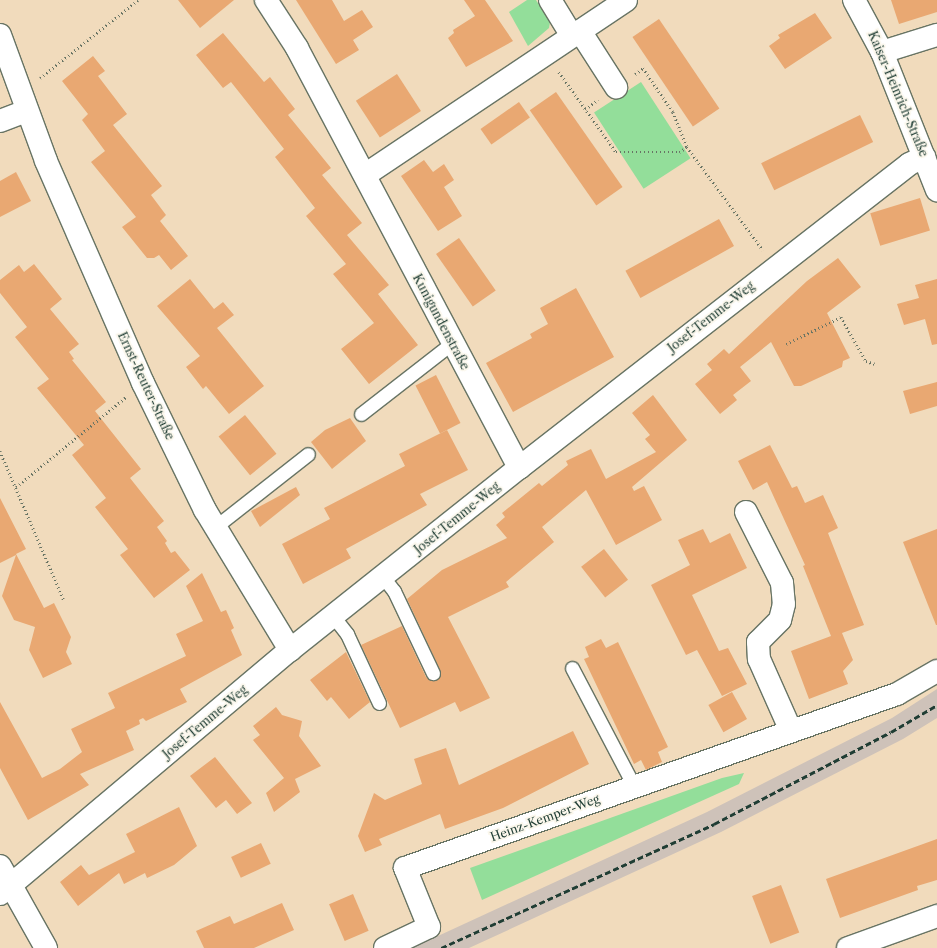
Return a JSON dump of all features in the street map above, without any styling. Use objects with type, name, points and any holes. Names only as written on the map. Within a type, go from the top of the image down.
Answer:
[{"type":"street","name":"Kunigundenstraße","points":[[266,0],[297,48],[451,344],[519,468]]},
{"type":"street","points":[[550,0],[616,87]]},
{"type":"street","points":[[364,175],[626,0]]},
{"type":"street","name":"Kaiser-Heinrich-Straße","points":[[854,0],[882,52],[937,190]]},
{"type":"street","name":"Ernst-Reuter-Straße","points":[[0,34],[26,111],[144,383],[215,527],[290,650]]},
{"type":"street","points":[[882,52],[937,35]]},
{"type":"street","points":[[0,121],[26,111]]},
{"type":"street","name":"Josef-Temme-Weg","points":[[5,890],[290,650],[775,267],[909,164],[925,157]]},
{"type":"street","points":[[746,512],[782,583],[784,604],[780,620],[758,642],[759,659],[791,731]]},
{"type":"street","name":"Heinz-Kemper-Weg","points":[[384,948],[429,927],[405,868],[897,694],[937,671]]},
{"type":"street","points":[[0,866],[5,890],[46,948]]},
{"type":"street","points":[[848,948],[937,916]]},
{"type":"lane","points":[[361,414],[451,344]]},
{"type":"lane","points":[[215,527],[308,454]]},
{"type":"lane","points":[[383,576],[394,591],[433,672]]},
{"type":"lane","points":[[333,616],[347,634],[379,703]]},
{"type":"lane","points":[[572,668],[634,786]]},
{"type":"path","points":[[17,86],[42,78],[138,0]]},
{"type":"path","points":[[546,54],[616,152],[679,152],[688,147]]},
{"type":"path","points":[[616,87],[643,68],[673,112],[688,147],[775,267]]},
{"type":"path","points":[[786,344],[841,317],[866,361],[875,364]]},
{"type":"path","points":[[16,487],[144,383]]},
{"type":"path","points":[[0,451],[64,600]]},
{"type":"shaded area","points":[[937,689],[937,718],[903,739],[721,832],[469,948],[412,948],[707,812],[892,718]]},
{"type":"green space","points":[[527,0],[536,0],[550,22],[549,28],[528,46],[509,12]]},
{"type":"green space","points":[[641,82],[691,158],[644,189],[594,112]]},
{"type":"green space","points":[[744,773],[739,784],[482,900],[470,868],[722,778]]},
{"type":"building","points":[[178,0],[234,0],[200,28]]},
{"type":"building","points":[[296,0],[332,0],[344,21],[362,10],[373,27],[353,40],[359,50],[336,64]]},
{"type":"building","points":[[464,0],[485,0],[513,41],[466,67],[448,38],[454,33],[453,30],[475,16]]},
{"type":"building","points":[[891,0],[937,0],[937,12],[899,24]]},
{"type":"building","points":[[815,13],[832,38],[785,69],[769,46],[780,38],[778,35]]},
{"type":"building","points":[[659,19],[719,109],[693,126],[632,37]]},
{"type":"building","points":[[223,33],[264,82],[270,77],[295,109],[288,115],[331,168],[322,175],[362,223],[347,235],[389,285],[378,294],[418,345],[369,384],[341,349],[374,323],[333,274],[346,264],[306,216],[315,208],[275,157],[284,149],[231,82],[223,88],[196,55]]},
{"type":"building","points":[[93,56],[105,71],[98,76],[127,114],[113,125],[162,186],[151,195],[166,215],[160,221],[188,256],[171,270],[159,255],[154,258],[147,258],[122,227],[136,217],[91,162],[105,151],[82,120],[88,114],[62,81]]},
{"type":"building","points":[[397,74],[421,111],[380,138],[356,101]]},
{"type":"building","points":[[556,92],[623,187],[596,205],[530,110]]},
{"type":"building","points":[[519,102],[530,118],[491,145],[480,129]]},
{"type":"building","points":[[860,115],[873,142],[774,190],[761,163]]},
{"type":"building","points":[[424,160],[433,172],[444,164],[454,180],[444,187],[462,216],[438,231],[401,176]]},
{"type":"building","points":[[16,172],[31,201],[0,217],[0,181]]},
{"type":"building","points":[[920,198],[930,231],[880,246],[870,213]]},
{"type":"building","points":[[719,219],[734,246],[640,298],[625,271]]},
{"type":"building","points":[[459,238],[496,290],[473,306],[436,254]]},
{"type":"building","points":[[838,258],[861,287],[827,313],[850,358],[843,361],[842,367],[801,386],[794,386],[771,342],[740,367],[751,381],[733,395],[737,400],[720,414],[695,384],[712,370],[707,364],[724,349],[729,354],[807,281]]},
{"type":"building","points":[[34,264],[62,299],[50,309],[79,344],[69,352],[74,359],[72,360],[106,402],[95,411],[141,469],[130,478],[164,521],[157,527],[167,541],[165,543],[171,553],[175,551],[190,570],[154,598],[120,555],[128,549],[95,507],[106,498],[72,455],[84,445],[37,388],[49,379],[15,337],[27,327],[0,293],[0,280],[19,265],[24,272]]},
{"type":"building","points":[[190,279],[214,309],[223,302],[234,315],[217,328],[264,386],[229,414],[206,386],[203,389],[186,367],[200,356],[157,306]]},
{"type":"building","points":[[937,279],[937,344],[932,345],[925,319],[904,325],[897,304],[919,298],[915,285]]},
{"type":"building","points":[[576,288],[614,357],[513,412],[486,363],[532,338],[530,334],[548,324],[540,308]]},
{"type":"building","points":[[436,375],[461,423],[440,434],[416,385]]},
{"type":"building","points":[[937,382],[937,406],[910,414],[903,391]]},
{"type":"building","points":[[653,395],[687,440],[632,487],[634,491],[644,486],[662,520],[616,545],[586,490],[542,527],[554,542],[506,582],[509,587],[448,617],[490,698],[460,712],[455,702],[400,728],[361,645],[402,626],[426,677],[432,681],[439,678],[440,670],[407,599],[442,570],[507,538],[496,525],[505,517],[502,513],[539,483],[542,486],[568,465],[566,461],[591,449],[606,479],[656,452],[645,439],[650,435],[632,413]]},
{"type":"building","points":[[245,415],[276,454],[250,475],[219,436]]},
{"type":"building","points":[[350,418],[366,441],[332,469],[311,442],[325,430]]},
{"type":"building","points":[[447,430],[468,470],[420,494],[427,505],[346,549],[351,558],[303,584],[282,544],[330,519],[324,508],[405,466],[399,454]]},
{"type":"building","points":[[770,445],[792,488],[797,486],[805,503],[823,495],[838,528],[828,533],[864,625],[842,633],[853,660],[843,671],[848,684],[809,699],[791,651],[831,636],[803,566],[805,565],[767,482],[753,490],[738,461]]},
{"type":"building","points":[[296,487],[300,495],[260,527],[251,511]]},
{"type":"building","points":[[0,498],[26,549],[16,554],[44,608],[54,603],[71,637],[66,652],[72,664],[43,678],[29,650],[35,627],[14,620],[2,596],[16,555],[0,563]]},
{"type":"building","points":[[703,529],[710,543],[730,533],[747,568],[692,595],[719,651],[728,648],[747,684],[722,696],[697,650],[686,655],[651,585],[690,565],[678,540]]},
{"type":"building","points":[[937,529],[937,625],[936,625],[903,542]]},
{"type":"building","points":[[604,549],[628,580],[605,598],[581,567]]},
{"type":"building","points":[[202,573],[221,612],[226,610],[234,628],[231,630],[242,655],[180,689],[187,702],[146,721],[143,718],[139,720],[140,724],[126,731],[134,750],[80,774],[89,785],[28,820],[0,768],[0,702],[42,778],[60,769],[82,752],[71,729],[115,708],[108,693],[186,656],[176,634],[203,621],[186,586]]},
{"type":"building","points":[[601,639],[606,648],[618,642],[668,747],[658,752],[662,762],[646,770],[641,760],[634,764],[584,659],[589,657],[585,647]]},
{"type":"building","points":[[346,652],[370,702],[349,719],[331,697],[327,701],[310,680]]},
{"type":"building","points":[[732,692],[747,719],[723,732],[708,705]]},
{"type":"building","points":[[276,707],[282,715],[302,721],[299,736],[321,766],[295,779],[300,792],[274,812],[266,793],[284,778],[253,740],[260,735],[253,726]]},
{"type":"building","points":[[573,731],[589,764],[503,808],[445,829],[440,814],[379,839],[382,845],[365,852],[358,836],[374,793],[385,800],[422,784],[414,759],[446,748],[459,785]]},
{"type":"building","points":[[215,757],[252,803],[237,814],[226,800],[216,808],[190,776]]},
{"type":"building","points":[[179,807],[197,846],[174,865],[147,878],[145,873],[124,884],[119,873],[78,906],[60,882],[81,865],[89,875],[135,852],[126,834]]},
{"type":"building","points":[[937,839],[937,880],[917,886],[918,890],[840,918],[826,879]]},
{"type":"building","points":[[261,843],[271,864],[241,878],[231,857]]},
{"type":"building","points":[[781,885],[799,933],[770,944],[752,896]]},
{"type":"building","points":[[353,894],[369,931],[345,941],[329,904]]},
{"type":"building","points":[[282,903],[294,930],[254,948],[204,948],[196,931],[230,916],[234,924]]},
{"type":"railway","points":[[441,948],[714,824],[891,732],[937,705]]}]
